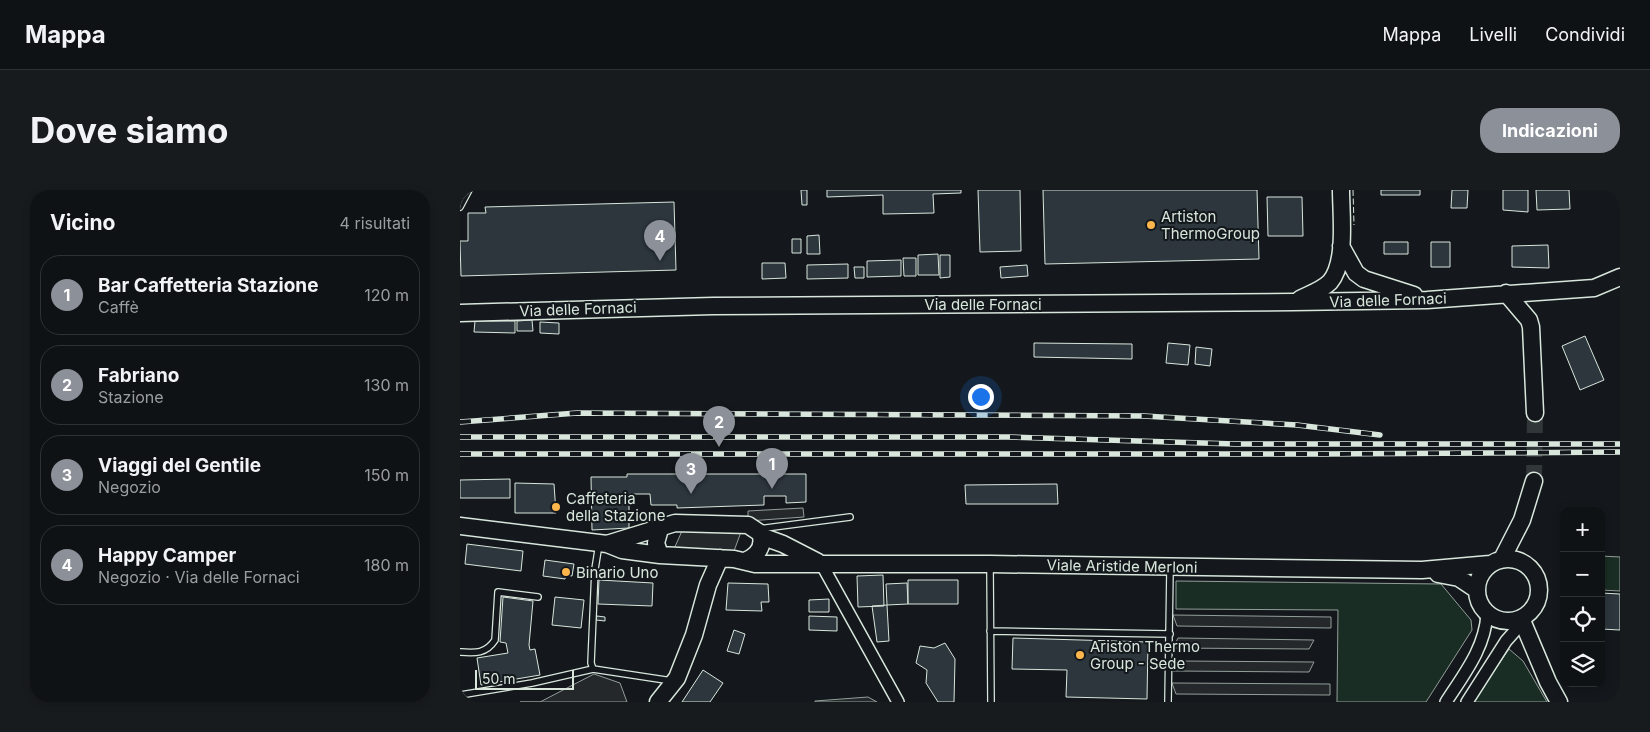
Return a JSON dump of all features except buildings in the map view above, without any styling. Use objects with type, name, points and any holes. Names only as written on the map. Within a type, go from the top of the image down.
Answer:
[{"type":"main road","points":[[1293,302],[1321,289],[1330,282],[1336,271],[1342,246],[1341,190]]},
{"type":"main road","points":[[1342,246],[1356,273],[1364,279],[1427,300]]},
{"type":"main road","points":[[1506,293],[1594,288],[1620,278]]},
{"type":"main road","points":[[1506,293],[1529,320],[1531,327],[1535,413]]},
{"type":"main road","name":"Via delle Fornaci","points":[[460,313],[713,306],[1427,300],[1506,293]]},
{"type":"main road","points":[[1534,481],[1522,520],[1496,562],[1482,572],[1477,590],[1478,600],[1488,614],[1504,621],[1522,621],[1559,702]]},
{"type":"main road","points":[[460,526],[603,544],[660,529],[668,524],[748,525],[759,533],[822,564]]},
{"type":"main road","points":[[660,529],[656,543],[660,556]]},
{"type":"main road","points":[[745,561],[758,552],[759,533]]},
{"type":"main road","name":"Viale Aristide Merloni","points":[[603,544],[622,550],[660,556],[720,558],[755,564],[990,564],[1422,570],[1520,561],[1528,566],[1538,583],[1539,592],[1534,607],[1522,621]]},
{"type":"main road","points":[[701,558],[705,566],[708,585]]},
{"type":"main road","points":[[658,702],[675,681],[694,634],[708,585],[720,558]]},
{"type":"main road","name":"Viale Aristide Merloni","points":[[1422,570],[1459,578],[1477,590]]},
{"type":"street","points":[[822,564],[898,702]]},
{"type":"street","points":[[1446,702],[1480,650],[1487,626],[1488,614]]},
{"type":"street","points":[[1467,702],[1506,640],[1522,621]]},
{"type":"lane","points":[[460,206],[469,190]]},
{"type":"lane","points":[[759,533],[850,517]]},
{"type":"lane","points":[[592,666],[596,569],[603,544]]},
{"type":"lane","points":[[990,564],[991,702]]},
{"type":"lane","points":[[1168,702],[1170,567]]},
{"type":"lane","points":[[460,652],[481,652],[492,645],[498,592],[538,597]]},
{"type":"lane","points":[[990,631],[1170,634]]},
{"type":"lane","points":[[460,695],[532,683],[592,666],[675,681]]},
{"type":"green space","points":[[1605,556],[1620,557],[1620,591],[1605,590]]},
{"type":"green space","points":[[1176,581],[1441,584],[1471,620],[1472,630],[1426,702],[1337,702],[1338,610],[1176,609]]},
{"type":"green space","points":[[1509,649],[1523,661],[1547,702],[1473,702]]},
{"type":"shaded area","points":[[803,508],[804,517],[748,521],[748,511]]},
{"type":"shaded area","points":[[682,531],[741,532],[734,551],[673,551]]},
{"type":"shaded area","points":[[1173,615],[1331,617],[1331,628],[1177,626]]},
{"type":"shaded area","points":[[1178,638],[1314,640],[1309,649],[1173,648]]},
{"type":"shaded area","points":[[1178,661],[1314,662],[1309,672],[1173,671]]},
{"type":"shaded area","points":[[594,674],[620,683],[627,702],[540,702]]},
{"type":"shaded area","points":[[1172,683],[1330,684],[1330,695],[1176,694]]},
{"type":"shaded area","points":[[868,697],[877,702],[815,702],[815,701]]},
{"type":"tunnel","points":[[1534,481],[1535,413]]},
{"type":"railway","points":[[460,422],[577,413],[1144,416],[1297,425],[1380,435]]},
{"type":"railway","points":[[460,437],[1008,437],[1235,444],[1620,444]]},
{"type":"railway","points":[[460,454],[1620,452]]},
{"type":"fence","points":[[1353,190],[1354,225]]},
{"type":"place","name":"Artiston ThermoGroup","points":[[1151,225]]},
{"type":"place","name":"Happy Camper","points":[[660,261]]},
{"type":"place","name":"Fabriano","points":[[719,447]]},
{"type":"place","name":"Bar Caffetteria Stazione","points":[[772,489]]},
{"type":"place","name":"Viaggi del Gentile","points":[[691,494]]},
{"type":"place","name":"Caffeteria della Stazione","points":[[556,507]]},
{"type":"place","name":"Binario Uno","points":[[566,572]]},
{"type":"place","name":"Ariston Thermo Group - Sede","points":[[1080,655]]}]
